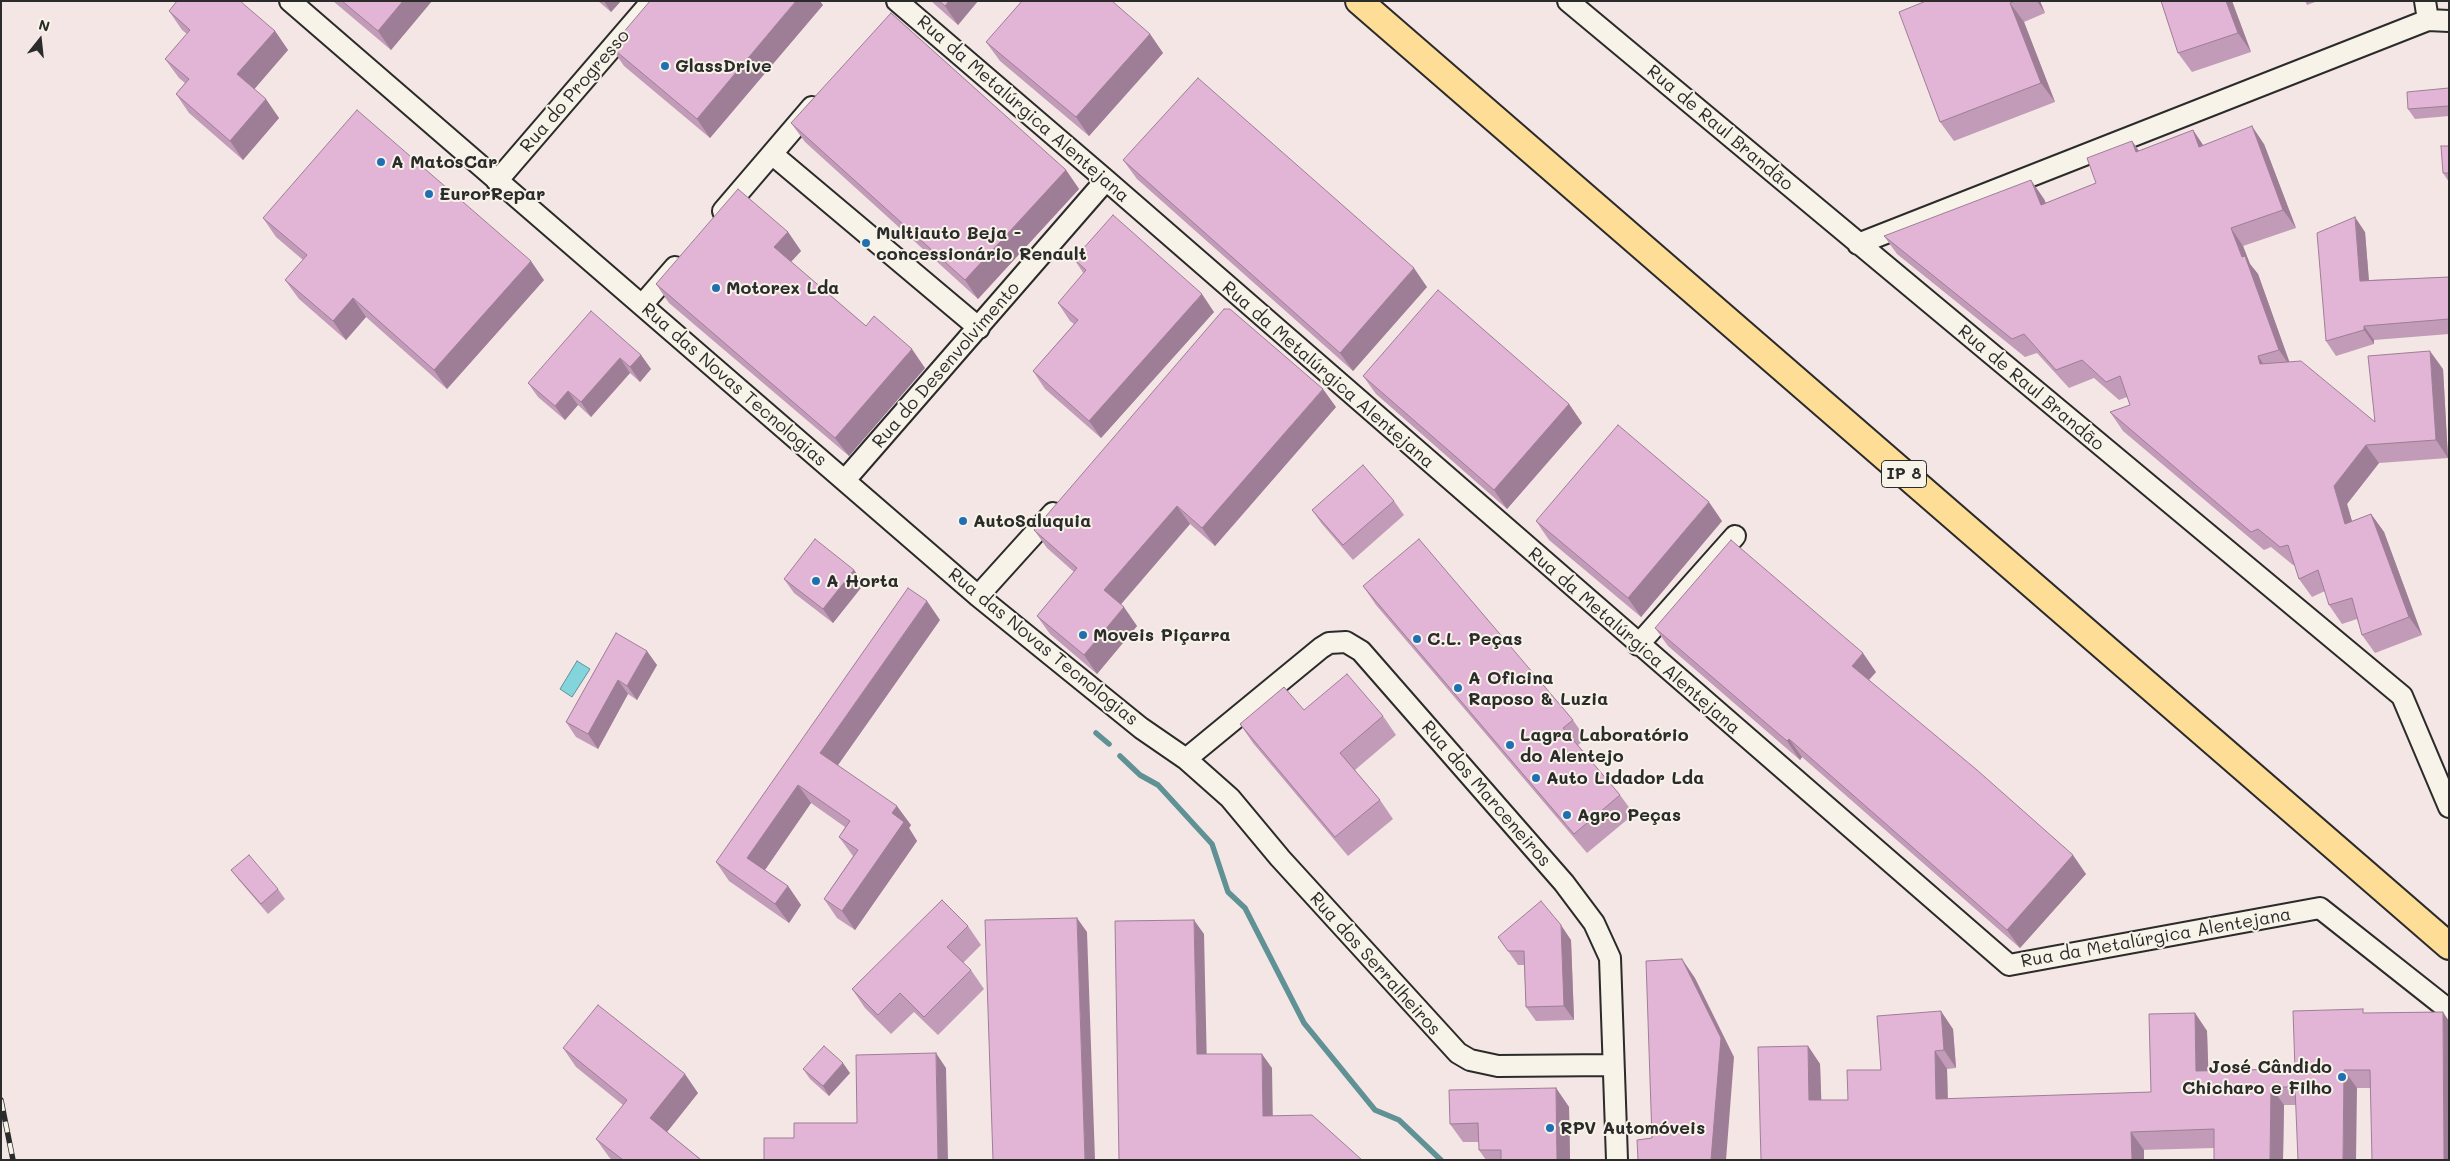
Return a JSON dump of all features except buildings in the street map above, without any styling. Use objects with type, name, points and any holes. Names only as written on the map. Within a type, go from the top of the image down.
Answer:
[{"type":"main road","name":"IP 8","points":[[1359,1],[2449,946]]},
{"type":"street","name":"Rua das Novas Tecnologias","points":[[290,1],[978,596],[1141,728],[1186,759]]},
{"type":"street","name":"Rua do Progresso","points":[[497,181],[652,1]]},
{"type":"street","name":"Rua de Raul Brandão","points":[[1568,1],[2402,696],[2449,807]]},
{"type":"street","name":"Rua da Metalúrgica Alentejana","points":[[894,8],[1106,180],[1237,308],[1638,645],[2009,965],[2320,908],[2449,1010]]},
{"type":"street","points":[[1858,244],[2426,11],[2449,21]]},
{"type":"street","points":[[713,222],[823,94]]},
{"type":"street","points":[[772,154],[979,328]]},
{"type":"street","name":"Rua do Desenvolvimento","points":[[845,480],[1106,180]]},
{"type":"street","points":[[642,305],[687,252]]},
{"type":"street","points":[[978,596],[1064,500]]},
{"type":"street","points":[[1638,645],[1736,536]]},
{"type":"street","name":"Rua dos Marceneiros","points":[[1186,759],[1321,648],[1337,641],[1354,645],[1564,883],[1594,923],[1610,958],[1612,1065],[1617,1160]]},
{"type":"street","name":"Rua dos Serralheiros","points":[[1186,759],[1230,798],[1286,865],[1458,1053],[1470,1060],[1498,1066],[1612,1065]]},
{"type":"water","points":[[577,661],[590,669],[572,697],[560,689]]},
{"type":"waterway","points":[[1096,733],[1109,744]]},
{"type":"waterway","points":[[1120,756],[1140,775],[1158,785],[1212,844],[1228,892],[1245,908],[1304,1023],[1375,1110],[1399,1120],[1441,1160]]},
{"type":"railway","points":[[1,1100],[13,1160]]},
{"type":"place","name":"GlassDrive","points":[[665,66]]},
{"type":"place","name":"A MatosCar","points":[[381,162]]},
{"type":"place","name":"EurorRepar","points":[[429,194]]},
{"type":"place","name":"Multiauto Beja - concessionário Renault","points":[[866,243]]},
{"type":"place","name":"Motorex Lda","points":[[716,288]]},
{"type":"place","name":"AutoSaluquia","points":[[963,521]]},
{"type":"place","name":"A Horta","points":[[816,581]]},
{"type":"place","name":"Moveis Piçarra","points":[[1083,635]]},
{"type":"place","name":"C.L. Peças","points":[[1417,639]]},
{"type":"place","name":"A Oficina Raposo & Luzia","points":[[1458,688]]},
{"type":"place","name":"Lagra Laboratório do Alentejo","points":[[1510,745]]},
{"type":"place","name":"Auto Lidador Lda","points":[[1536,778]]},
{"type":"place","name":"Agro Peças","points":[[1567,815]]},
{"type":"place","name":"José Cândido Chicharo e Filho","points":[[2342,1077]]},
{"type":"place","name":"RPV Automóveis","points":[[1550,1128]]}]
